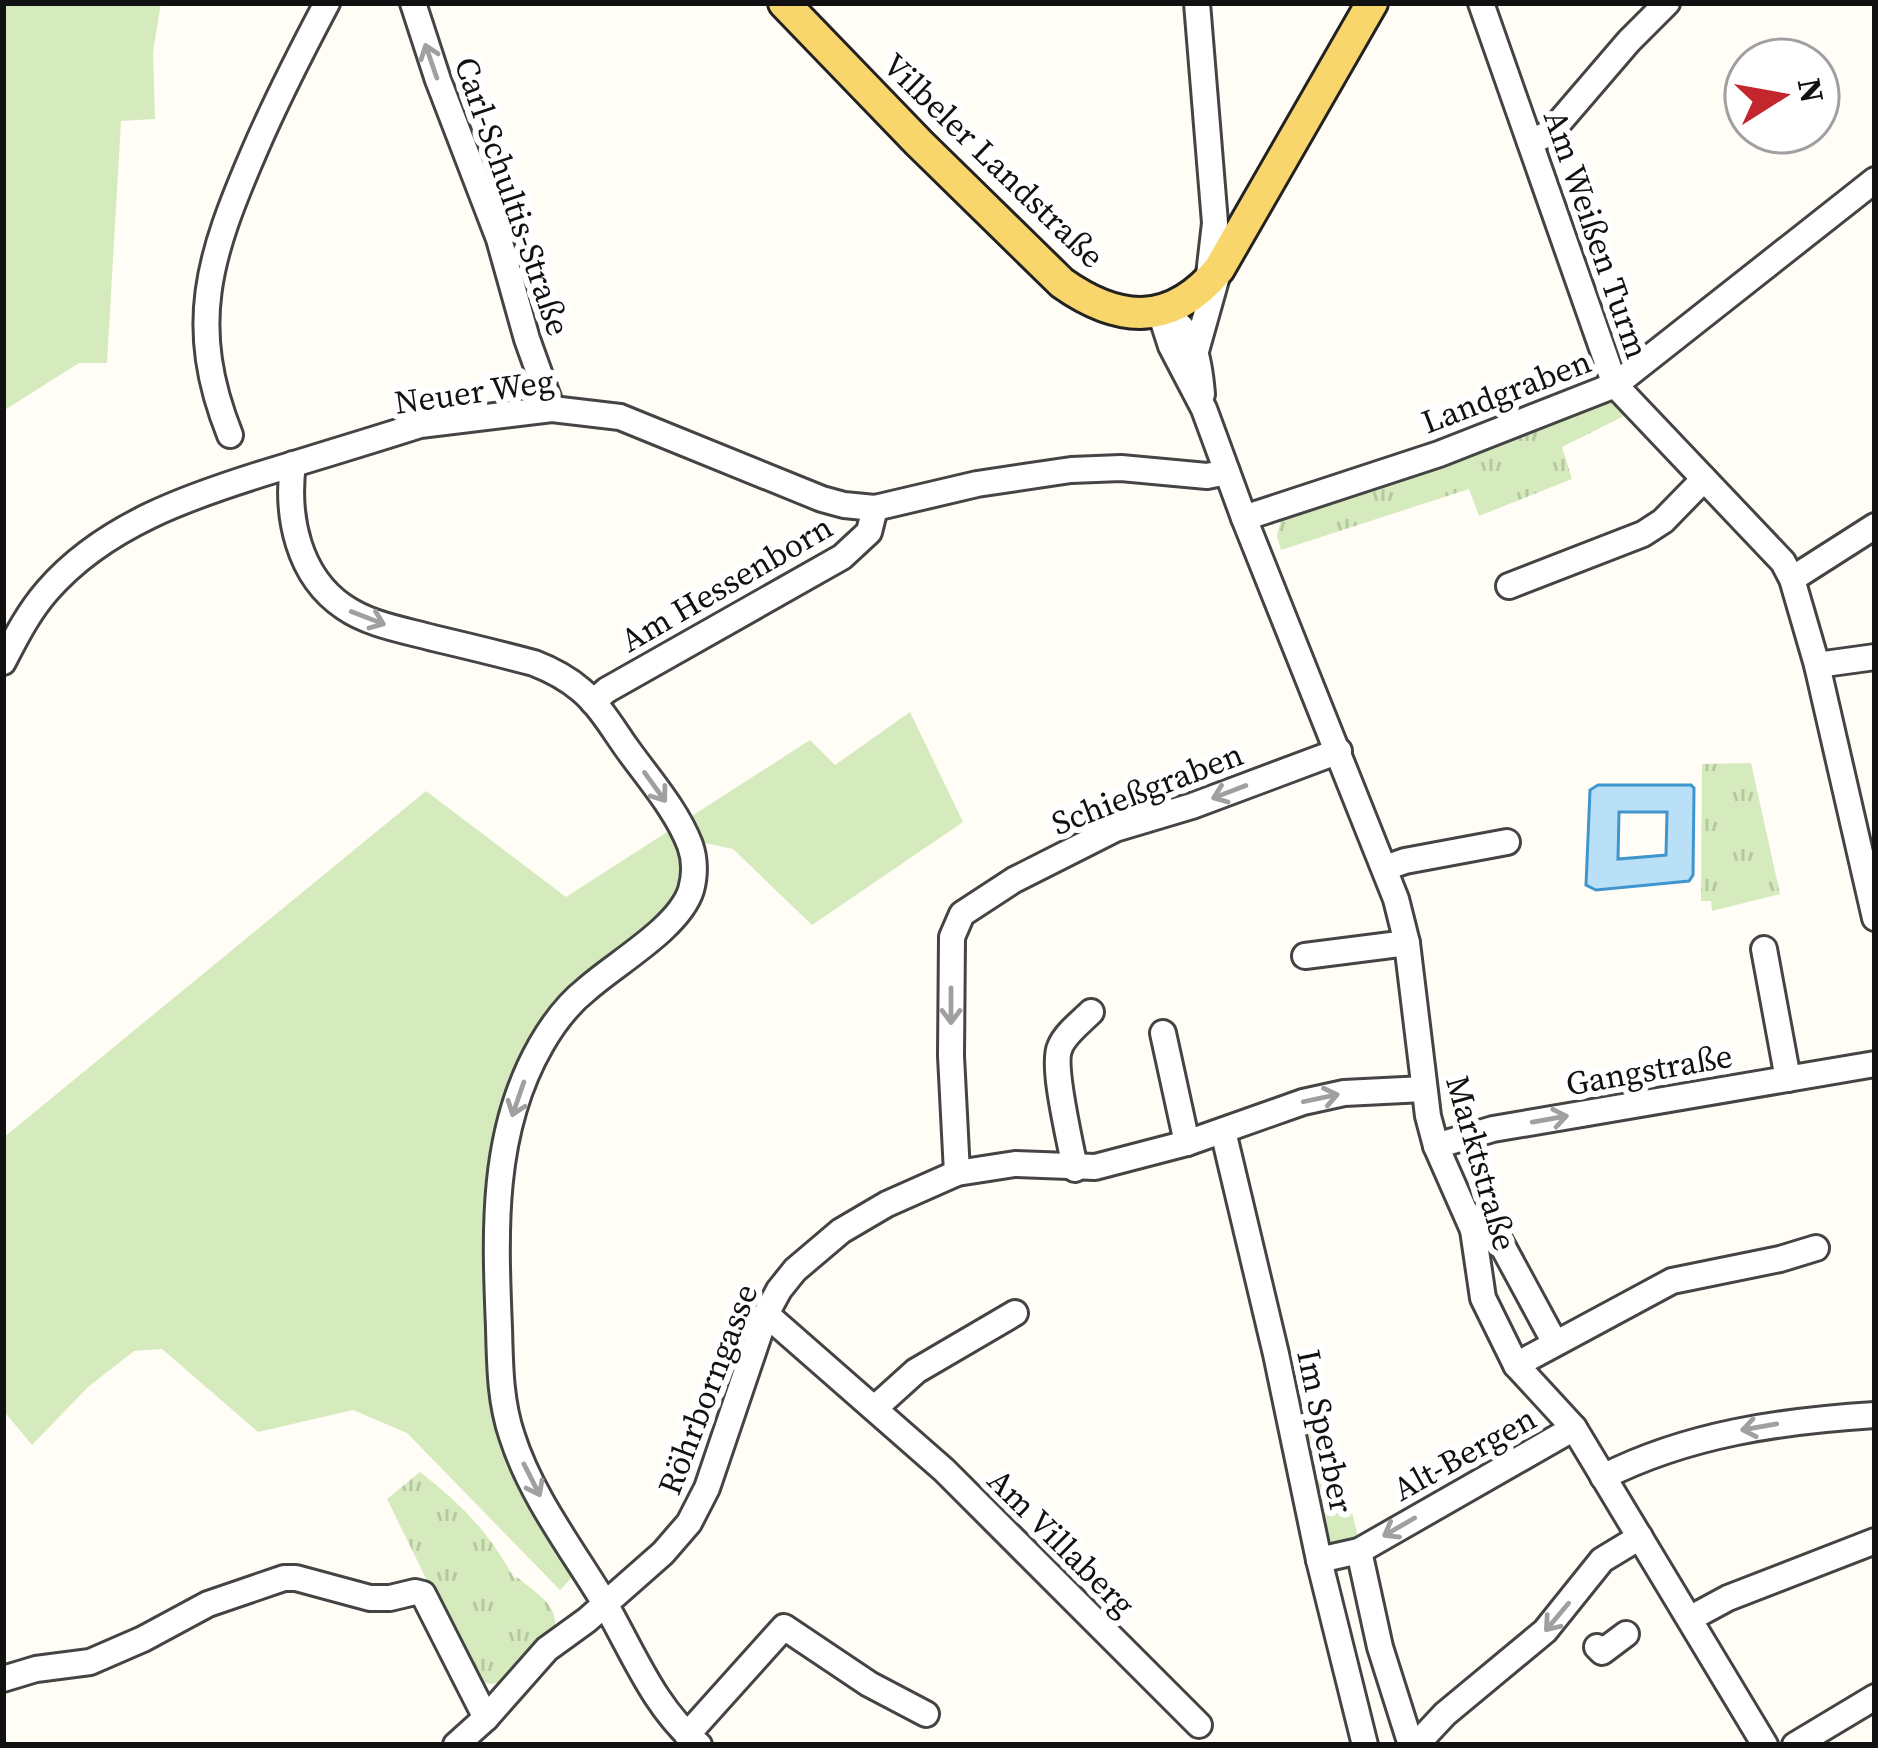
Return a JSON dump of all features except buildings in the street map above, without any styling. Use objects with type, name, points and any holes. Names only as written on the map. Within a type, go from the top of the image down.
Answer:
[{"type":"main road","name":"Vilbeler Landstraße","points":[[784,3],[1062,283],[1112,309],[1160,312]]},
{"type":"main road","points":[[1160,312],[1180,304],[1213,276],[1372,3]]},
{"type":"street","points":[[230,435],[210,377],[207,343],[206,298],[215,252],[284,82],[327,3]]},
{"type":"street","name":"Carl-Schultis-Straße","points":[[413,3],[500,239],[552,409]]},
{"type":"street","points":[[1196,351],[1213,276],[1215,223],[1197,3]]},
{"type":"street","name":"Am Weißen Turm","points":[[1481,3],[1615,385],[1783,562],[1792,579],[1875,918]]},
{"type":"street","points":[[1529,142],[1550,134],[1666,3]]},
{"type":"street","points":[[1211,159],[1226,194],[1242,203],[1257,203]]},
{"type":"street","name":"Landgraben","points":[[1244,518],[1439,454],[1615,385],[1874,182]]},
{"type":"street","points":[[1160,312],[1179,322],[1196,351]]},
{"type":"street","name":"Marktstraße","points":[[1160,312],[1171,346],[1204,409],[1396,899],[1407,943],[1424,1089],[1436,1145],[1473,1230],[1483,1298],[1516,1365],[1574,1428],[1766,1745]]},
{"type":"street","name":"Marktstraße","points":[[1196,351],[1204,409]]},
{"type":"street","name":"Neuer Weg","points":[[3,662],[45,593],[105,542],[180,501],[420,425],[552,409],[620,417],[822,500],[875,508],[977,484],[1071,470],[1120,468],[1207,476],[1227,472]]},
{"type":"street","points":[[293,464],[294,533],[329,595],[363,618],[558,673],[593,702],[679,820],[692,850],[688,897],[672,919],[569,1005],[541,1044],[502,1157],[496,1222],[502,1392],[511,1435],[528,1475],[654,1695],[693,1740],[784,1627],[869,1684],[926,1714]]},
{"type":"street","points":[[1509,586],[1643,534],[1704,479]]},
{"type":"street","name":"Am Hessenborn","points":[[593,702],[842,557],[869,532],[875,508]]},
{"type":"street","points":[[1792,579],[1875,526]]},
{"type":"street","points":[[1816,665],[1875,657]]},
{"type":"street","name":"Schießgraben","points":[[957,1173],[952,937],[962,914],[1014,880],[1115,829],[1192,806],[1339,751]]},
{"type":"street","points":[[1385,868],[1507,842]]},
{"type":"street","points":[[1305,956],[1407,943]]},
{"type":"street","points":[[1764,949],[1788,1079]]},
{"type":"street","points":[[1076,1168],[1057,1052],[1091,1012]]},
{"type":"street","points":[[1163,1033],[1187,1143]]},
{"type":"street","name":"Gangstraße","points":[[1436,1145],[1493,1129],[1875,1064]]},
{"type":"street","name":"Röhrborngasse","points":[[472,1736],[547,1649],[605,1604],[681,1534],[699,1507],[778,1290],[841,1231],[886,1204],[957,1173],[988,1166],[1076,1168],[1129,1161],[1303,1102],[1424,1089]]},
{"type":"street","name":"Im Sperber","points":[[1223,1131],[1365,1745]]},
{"type":"street","points":[[1473,1230],[1489,1221],[1555,1343]]},
{"type":"street","points":[[1516,1365],[1672,1280],[1816,1248]]},
{"type":"street","points":[[875,1408],[916,1371],[1015,1313]]},
{"type":"street","name":"Am Villaberg","points":[[766,1314],[944,1470],[1199,1725]]},
{"type":"street","points":[[1604,1477],[1636,1460],[1751,1427],[1875,1415]]},
{"type":"street","name":"Alt-Bergen","points":[[1319,1560],[1359,1551],[1574,1428]]},
{"type":"street","points":[[1414,1745],[1545,1631],[1602,1560],[1640,1538]]},
{"type":"street","points":[[1691,1618],[1728,1598],[1875,1540]]},
{"type":"street","name":"Im Sperber","points":[[1359,1551],[1380,1647],[1414,1745]]},
{"type":"street","points":[[3,1679],[90,1662],[143,1640],[208,1604],[268,1583],[296,1578],[370,1598],[421,1592],[472,1736]]},
{"type":"street","points":[[1598,1648],[1602,1652],[1626,1634]]},
{"type":"street","points":[[1795,1745],[1875,1697]]},
{"type":"green space","points":[[3,3],[161,3],[153,52],[155,119],[121,121],[107,363],[79,363],[3,411]]},
{"type":"green space","points":[[1613,397],[1626,415],[1562,447],[1572,479],[1479,516],[1469,489],[1281,550],[1277,536],[1282,514],[1491,448]]},
{"type":"green space","points":[[910,712],[963,822],[812,925],[733,849],[677,837],[678,880],[664,908],[558,996],[521,1061],[495,1391],[576,1573],[560,1590],[407,1433],[353,1410],[258,1432],[162,1349],[134,1351],[88,1387],[32,1445],[3,1410],[3,1138],[426,791],[566,897],[810,740],[835,765]]},
{"type":"green space","points":[[1751,763],[1780,894],[1712,911],[1711,901],[1701,901],[1702,764]]},
{"type":"green space","points":[[1328,1414],[1359,1541],[1333,1548],[1330,1539],[1324,1538],[1301,1428]]},
{"type":"green space","points":[[420,1472],[473,1520],[514,1578],[538,1594],[554,1614],[554,1631],[501,1682],[485,1683],[473,1674],[387,1499]]},
{"type":"water","points":[[1598,785],[1691,785],[1693,875],[1689,881],[1596,890],[1586,885],[1590,790]],"holes":[[[1619,812],[1667,812],[1666,855],[1618,859]]]}]
